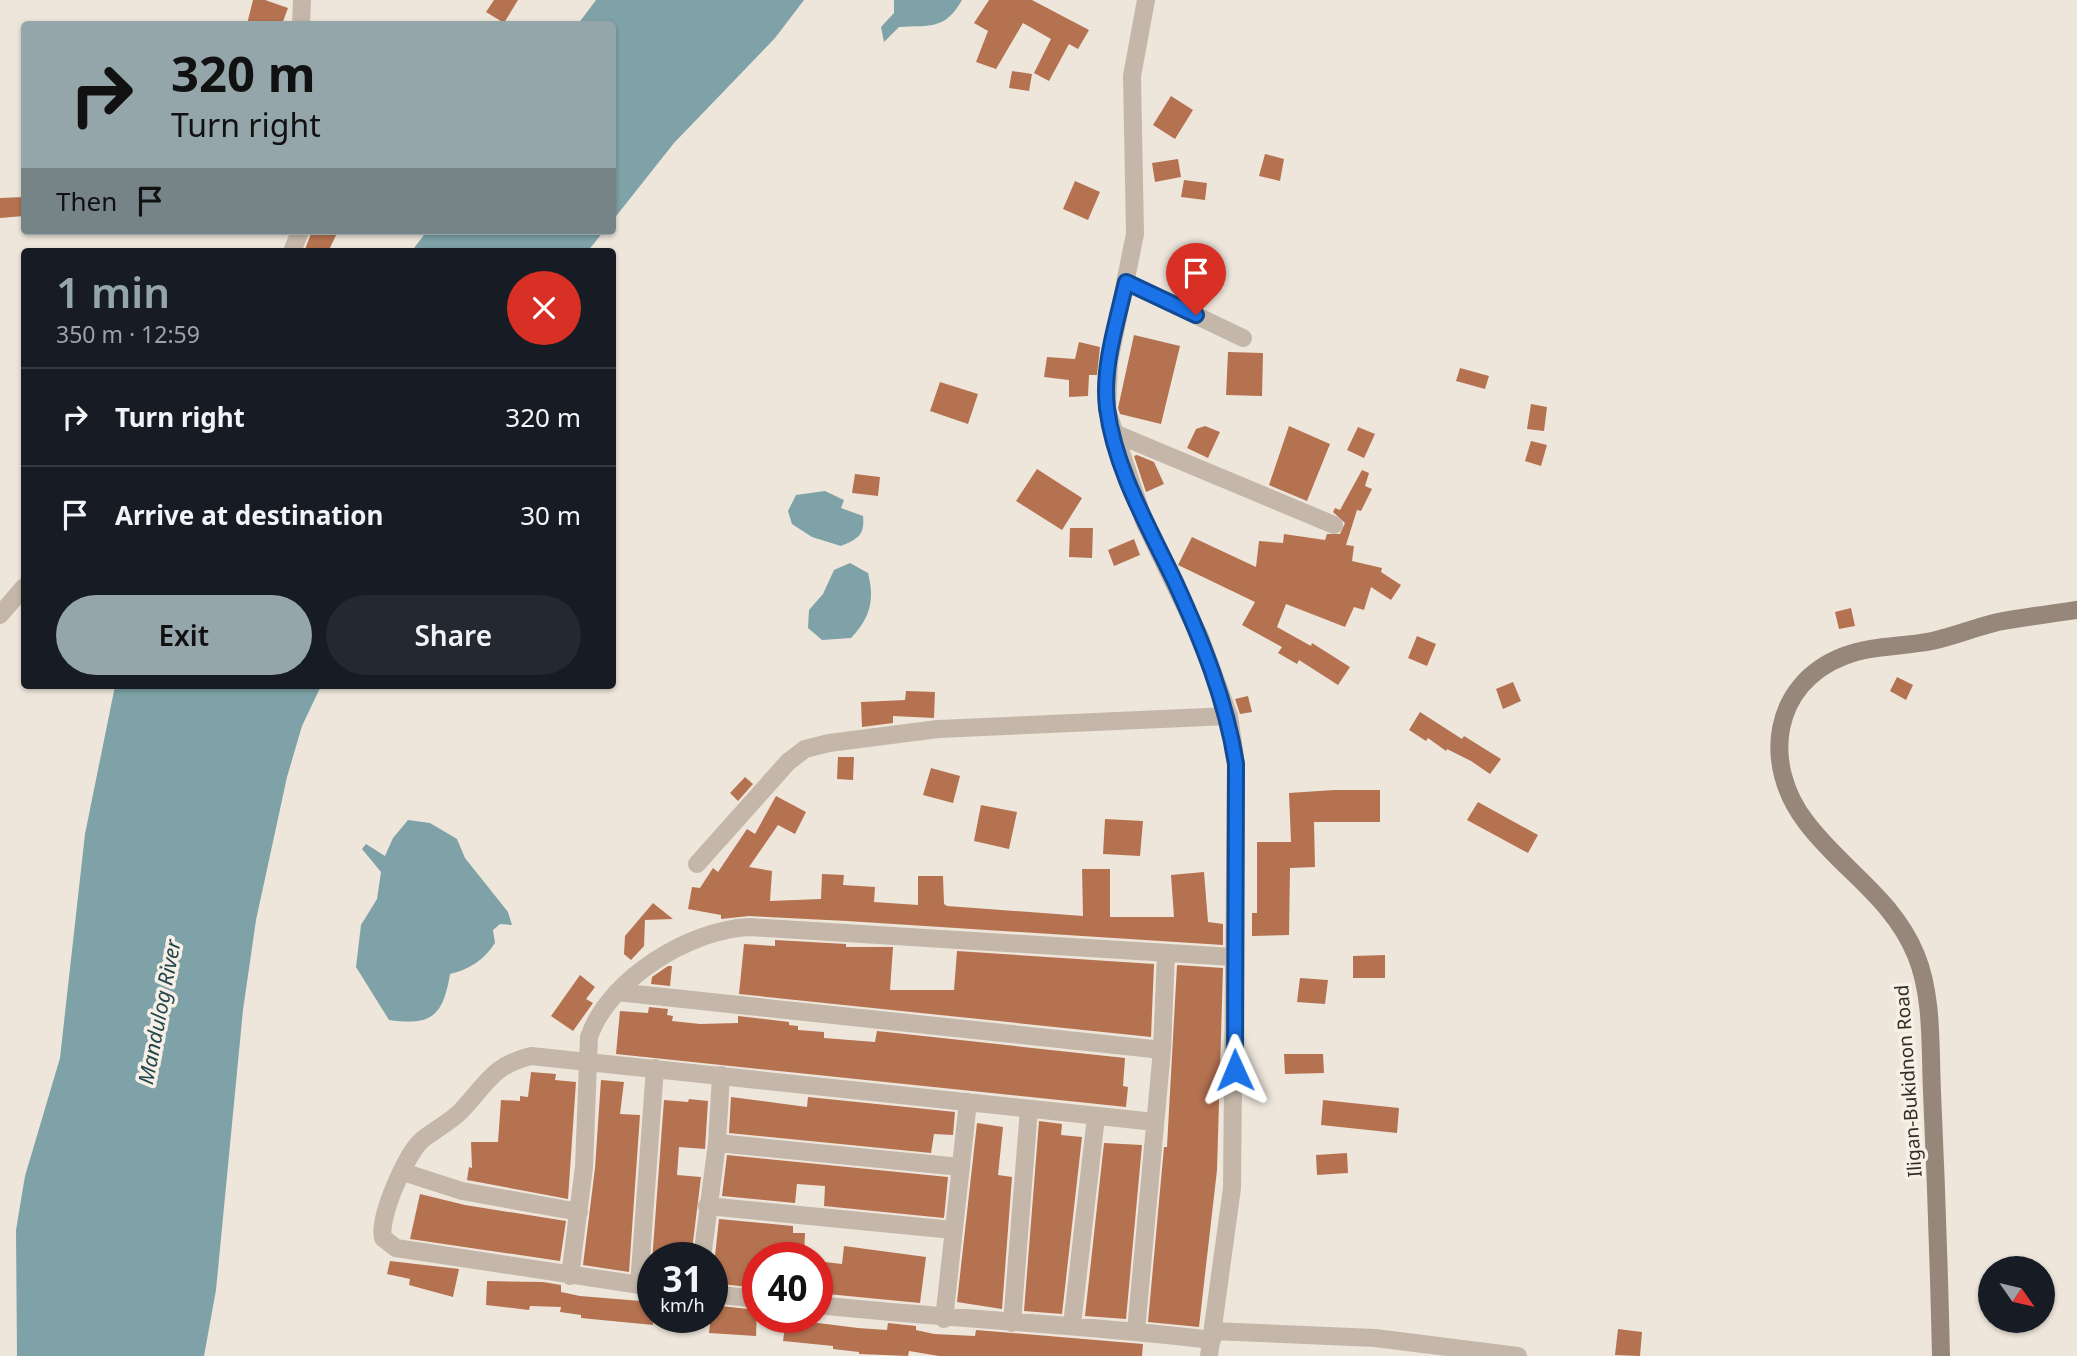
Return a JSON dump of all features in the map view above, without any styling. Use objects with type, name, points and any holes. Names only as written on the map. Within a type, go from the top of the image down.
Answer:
[{"type":"main road","name":"Iligan-Bukidnon Road","points":[[1941,1356],[1931,1066],[1922,976],[1906,934],[1884,901],[1823,843],[1786,791],[1779,768],[1782,724],[1791,699],[1804,682],[1819,668],[1844,656],[1876,647],[1932,641],[1998,622],[2077,610]]},
{"type":"street","points":[[301,21],[302,0]]},
{"type":"street","points":[[1146,0],[1132,76],[1135,234],[1106,384],[1107,410],[1144,522],[1200,637],[1228,716],[1236,764],[1232,1188],[1211,1343]]},
{"type":"street","points":[[1126,282],[1243,338]]},
{"type":"street","points":[[1114,433],[1334,525]]},
{"type":"street","points":[[0,615],[21,590]]},
{"type":"street","points":[[697,864],[788,762],[805,749],[860,738],[938,729],[1228,716]]},
{"type":"street","points":[[570,1276],[579,1212],[589,1037],[593,1026],[617,992],[643,968],[706,935],[728,928],[1233,957]]},
{"type":"street","points":[[1136,1331],[1162,1050],[1166,953]]},
{"type":"street","points":[[617,992],[1162,1050]]},
{"type":"street","points":[[637,1285],[396,1248],[387,1242],[381,1231],[384,1216],[403,1172],[422,1140],[460,1111],[503,1064],[531,1056],[589,1060],[1155,1122]]},
{"type":"street","points":[[648,1242],[655,1068]]},
{"type":"street","points":[[704,1242],[717,1143],[721,1075]]},
{"type":"street","points":[[944,1319],[968,1102]]},
{"type":"street","points":[[1013,1323],[1029,1109]]},
{"type":"street","points":[[1072,1325],[1097,1117]]},
{"type":"street","points":[[717,1143],[961,1167]]},
{"type":"street","points":[[403,1172],[462,1191],[579,1212]]},
{"type":"street","points":[[707,1206],[953,1230]]},
{"type":"street","points":[[833,1307],[944,1319],[1136,1331],[1211,1343],[1374,1338],[1518,1356]]},
{"type":"water","points":[[596,0],[804,0],[775,38],[674,143],[616,216],[616,21],[580,21]]},
{"type":"water","points":[[894,0],[962,0],[956,10],[943,21],[899,27],[884,42],[881,27],[894,13]]},
{"type":"water","points":[[424,235],[601,235],[590,248],[414,248]]},
{"type":"water","points":[[825,491],[844,500],[841,508],[863,516],[863,528],[859,536],[841,546],[812,537],[792,524],[788,511],[796,495]]},
{"type":"water","points":[[850,563],[868,573],[871,600],[867,616],[851,638],[822,640],[808,628],[809,610],[823,594],[834,570]]},
{"type":"water","name":"Mandulog River","points":[[114,689],[320,689],[302,726],[287,777],[256,920],[243,1010],[216,1290],[204,1356],[17,1356],[16,1230],[25,1176],[60,1058],[85,834]]},
{"type":"water","points":[[408,820],[430,823],[457,839],[465,858],[508,912],[512,925],[500,924],[493,930],[495,943],[486,954],[470,966],[450,974],[439,1009],[433,1015],[416,1021],[389,1020],[356,967],[361,925],[377,899],[381,872],[362,849],[366,844],[385,856],[393,838]]},
{"type":"building","points":[[253,0],[265,0],[288,8],[283,21],[248,21]]},
{"type":"building","points":[[494,0],[518,0],[505,21],[486,12]]},
{"type":"building","points":[[989,0],[1032,0],[1089,30],[1078,49],[1069,44],[1049,81],[1034,73],[1051,39],[1023,23],[996,69],[976,62],[988,31],[974,23]]},
{"type":"building","points":[[1012,71],[1032,74],[1029,91],[1009,88]]},
{"type":"building","points":[[1171,96],[1193,110],[1175,139],[1153,125]]},
{"type":"building","points":[[1265,154],[1284,159],[1280,181],[1259,176]]},
{"type":"building","points":[[1178,159],[1181,177],[1155,182],[1152,163]]},
{"type":"building","points":[[1184,180],[1207,183],[1205,200],[1181,197]]},
{"type":"building","points":[[1075,181],[1100,192],[1088,220],[1063,209]]},
{"type":"building","points":[[21,197],[21,216],[0,218],[0,198]]},
{"type":"building","points":[[310,235],[336,235],[330,248],[306,248]]},
{"type":"building","points":[[1134,335],[1180,346],[1161,424],[1120,414],[1118,408]]},
{"type":"building","points":[[1079,342],[1100,347],[1097,375],[1089,375],[1088,396],[1069,397],[1069,380],[1044,377],[1047,357],[1075,359]]},
{"type":"building","points":[[1228,352],[1263,353],[1262,396],[1226,395]]},
{"type":"building","points":[[1460,368],[1489,376],[1485,389],[1456,381]]},
{"type":"building","points":[[940,382],[978,394],[968,424],[930,411]]},
{"type":"building","points":[[1531,404],[1547,407],[1544,431],[1527,429]]},
{"type":"building","points":[[1205,426],[1220,432],[1208,458],[1187,448],[1196,429]]},
{"type":"building","points":[[1289,426],[1330,444],[1307,501],[1269,485]]},
{"type":"building","points":[[1358,427],[1375,434],[1364,458],[1347,450]]},
{"type":"building","points":[[1531,441],[1547,445],[1541,466],[1525,461]]},
{"type":"building","points":[[1134,456],[1154,462],[1164,484],[1146,492]]},
{"type":"building","points":[[1037,469],[1082,498],[1062,530],[1016,501]]},
{"type":"building","points":[[1362,470],[1369,473],[1365,486],[1372,489],[1361,511],[1357,510],[1346,545],[1354,546],[1352,561],[1382,568],[1381,572],[1401,585],[1391,600],[1371,587],[1364,610],[1354,607],[1345,627],[1286,604],[1277,627],[1311,646],[1312,643],[1350,667],[1338,685],[1299,660],[1297,664],[1278,653],[1282,647],[1242,625],[1255,602],[1178,565],[1192,537],[1256,567],[1259,541],[1283,543],[1284,534],[1325,540],[1327,534],[1340,534],[1345,523],[1333,512],[1335,508],[1340,510]]},
{"type":"building","points":[[855,474],[880,477],[878,496],[852,493]]},
{"type":"building","points":[[1070,528],[1093,528],[1092,558],[1069,557]]},
{"type":"building","points":[[1134,539],[1140,555],[1114,566],[1108,550]]},
{"type":"building","points":[[1851,608],[1855,626],[1839,629],[1835,612]]},
{"type":"building","points":[[1417,636],[1436,644],[1427,666],[1408,658]]},
{"type":"building","points":[[1897,677],[1913,685],[1906,700],[1890,691]]},
{"type":"building","points":[[1513,682],[1521,701],[1503,709],[1496,689]]},
{"type":"building","points":[[906,691],[935,692],[934,718],[893,716],[893,723],[862,727],[861,702],[905,700]]},
{"type":"building","points":[[1248,696],[1252,712],[1240,714],[1235,699]]},
{"type":"building","points":[[1420,712],[1462,739],[1464,736],[1501,759],[1490,774],[1471,761],[1447,749],[1446,751],[1428,738],[1426,741],[1409,730]]},
{"type":"building","points":[[838,757],[854,757],[853,780],[837,779]]},
{"type":"building","points":[[931,768],[960,776],[953,803],[923,795]]},
{"type":"building","points":[[745,777],[753,784],[738,801],[730,793]]},
{"type":"building","points":[[1380,790],[1380,822],[1314,822],[1315,867],[1290,868],[1289,935],[1252,936],[1252,913],[1257,913],[1257,842],[1291,842],[1289,793]]},
{"type":"building","points":[[776,796],[806,812],[795,834],[778,825],[749,867],[772,871],[770,901],[821,899],[822,874],[844,875],[843,885],[875,887],[874,902],[918,905],[918,876],[943,876],[944,904],[947,906],[1083,916],[1082,869],[1110,869],[1110,917],[1174,917],[1171,875],[1204,872],[1208,922],[1223,924],[1223,945],[847,921],[749,916],[721,919],[721,915],[688,909],[692,887],[700,888],[713,868],[718,872],[747,829],[755,834]]},
{"type":"building","points":[[1478,802],[1538,835],[1528,853],[1467,820]]},
{"type":"building","points":[[981,805],[1017,812],[1009,849],[974,841]]},
{"type":"building","points":[[1105,819],[1143,821],[1140,856],[1103,854]]},
{"type":"building","points":[[653,903],[673,919],[645,920],[644,946],[631,960],[624,954],[625,936]]},
{"type":"building","points":[[775,940],[846,944],[846,947],[893,947],[890,990],[954,990],[957,951],[1154,964],[1151,1037],[739,994],[744,944],[775,946]]},
{"type":"building","points":[[1385,955],[1385,978],[1353,978],[1353,956]]},
{"type":"building","points":[[1177,965],[1223,968],[1217,1170],[1199,1327],[1148,1322],[1164,1147],[1167,1147]]},
{"type":"building","points":[[672,966],[670,986],[651,984],[652,977]]},
{"type":"building","points":[[580,975],[595,987],[586,999],[593,1003],[573,1031],[551,1016]]},
{"type":"building","points":[[1300,978],[1328,980],[1325,1004],[1297,1002]]},
{"type":"building","points":[[649,1007],[668,1009],[667,1015],[673,1016],[672,1021],[700,1024],[738,1023],[738,1016],[789,1022],[789,1025],[798,1026],[798,1030],[824,1032],[824,1038],[875,1042],[877,1031],[1125,1058],[1123,1086],[1128,1087],[1126,1107],[616,1054],[620,1011],[648,1013]]},
{"type":"building","points":[[1284,1054],[1323,1054],[1324,1073],[1285,1074]]},
{"type":"building","points":[[531,1072],[556,1074],[555,1080],[576,1082],[568,1199],[467,1180],[469,1167],[472,1168],[471,1142],[498,1142],[501,1100],[520,1101],[520,1096],[528,1097]]},
{"type":"building","points":[[601,1080],[624,1082],[620,1114],[640,1115],[629,1272],[583,1265],[595,1168]]},
{"type":"building","points":[[731,1097],[807,1107],[808,1097],[955,1112],[953,1135],[934,1134],[931,1153],[729,1133]]},
{"type":"building","points":[[689,1099],[708,1101],[705,1149],[679,1147],[677,1175],[701,1177],[693,1242],[653,1242],[664,1100],[688,1102]]},
{"type":"building","points":[[1323,1100],[1399,1108],[1397,1133],[1321,1125]]},
{"type":"building","points":[[1039,1121],[1062,1124],[1061,1135],[1082,1137],[1062,1314],[1024,1311]]},
{"type":"building","points":[[977,1123],[1003,1127],[998,1175],[1012,1177],[1002,1309],[957,1302]]},
{"type":"building","points":[[1104,1143],[1142,1145],[1126,1319],[1085,1316]]},
{"type":"building","points":[[1347,1153],[1348,1173],[1317,1175],[1316,1155]]},
{"type":"building","points":[[727,1155],[948,1177],[944,1218],[824,1206],[825,1186],[797,1184],[795,1203],[722,1196]]},
{"type":"building","points":[[420,1194],[465,1205],[566,1221],[560,1261],[410,1239]]},
{"type":"building","points":[[719,1219],[793,1226],[793,1233],[805,1233],[805,1242],[742,1242],[742,1286],[728,1285],[728,1242],[716,1242]]},
{"type":"building","points":[[844,1246],[926,1257],[920,1303],[833,1295],[833,1263],[842,1264]]},
{"type":"building","points":[[390,1261],[459,1269],[453,1297],[409,1285],[410,1279],[387,1274]]},
{"type":"building","points":[[487,1281],[543,1282],[561,1285],[561,1292],[580,1296],[637,1301],[637,1323],[581,1318],[581,1315],[560,1312],[561,1307],[530,1306],[529,1310],[486,1305]]},
{"type":"building","points":[[728,1307],[742,1308],[742,1333],[756,1333],[756,1336],[709,1333],[728,1333]]},
{"type":"building","points":[[888,1323],[916,1326],[916,1330],[934,1334],[975,1336],[976,1330],[1143,1344],[1142,1356],[939,1356],[909,1351],[908,1356],[859,1354],[833,1349],[833,1346],[783,1341],[784,1333],[833,1333],[833,1325],[887,1330]]},
{"type":"building","points":[[1618,1329],[1642,1332],[1640,1356],[1615,1355]]},
{"type":"route","points":[[1196,315],[1126,282],[1109,362],[1107,410],[1144,522],[1200,637],[1228,716],[1236,764],[1233,957],[1235,1070]]}]
